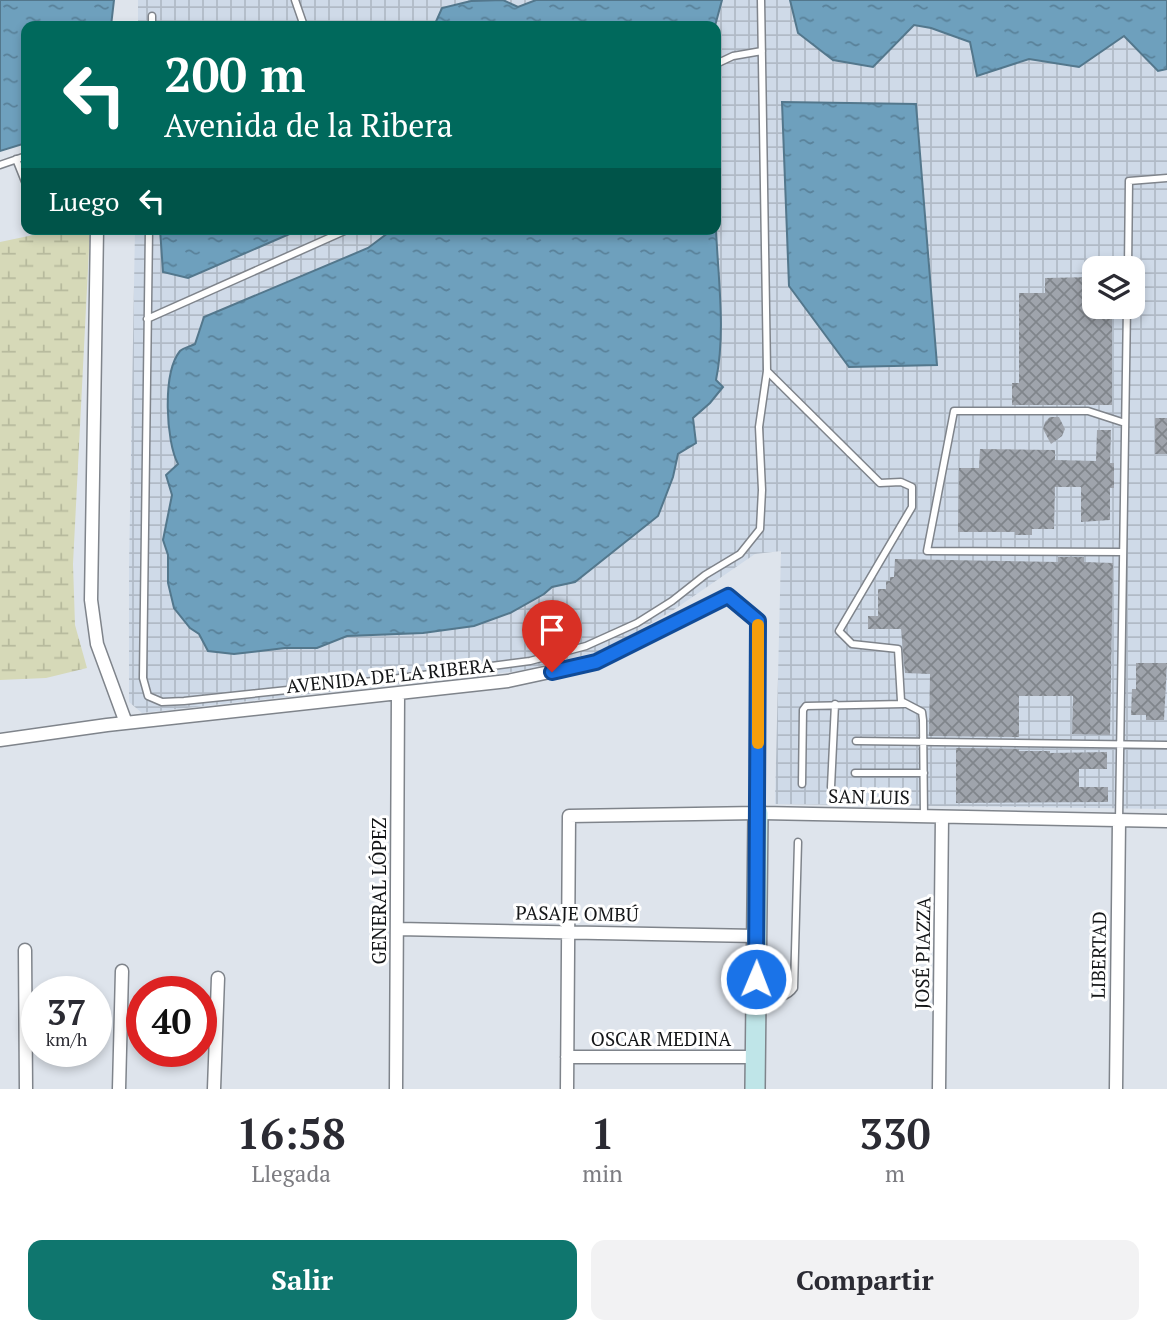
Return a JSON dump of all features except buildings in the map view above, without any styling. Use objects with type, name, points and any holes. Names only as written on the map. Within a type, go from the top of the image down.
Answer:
[{"type":"street","points":[[97,235],[91,600],[97,644],[126,723]]},
{"type":"street","name":"AVENIDA DE LA RIBERA","points":[[0,740],[126,723],[509,681],[596,662],[728,596],[758,621],[758,813]]},
{"type":"street","name":"GENERAL LÓPEZ","points":[[396,1089],[398,694]]},
{"type":"street","points":[[755,1089],[758,813]]},
{"type":"street","name":"SAN LUIS","points":[[568,932],[569,816],[758,813],[1167,821]]},
{"type":"street","name":"JOSÉ PIAZZA","points":[[940,1089],[942,817]]},
{"type":"street","name":"LIBERTAD","points":[[1116,1089],[1119,821]]},
{"type":"street","name":"PASAJE OMBÚ","points":[[398,929],[756,936]]},
{"type":"street","points":[[567,1089],[568,932]]},
{"type":"street","points":[[25,950],[26,1089]]},
{"type":"street","points":[[119,1089],[122,971]]},
{"type":"street","points":[[214,1089],[218,978]]},
{"type":"street","name":"OSCAR MEDINA","points":[[567,1057],[755,1057]]},
{"type":"lane","points":[[295,0],[302,21]]},
{"type":"lane","points":[[149,235],[143,678],[148,696],[162,702],[379,681],[530,661],[586,646],[637,623],[671,601],[705,575],[740,554],[760,529],[762,489],[759,427],[767,371],[761,0]]},
{"type":"lane","points":[[152,16],[152,21]]},
{"type":"lane","points":[[721,62],[733,56],[761,51]]},
{"type":"lane","points":[[0,165],[21,158]]},
{"type":"lane","points":[[16,159],[21,172]]},
{"type":"lane","points":[[1128,256],[1129,181],[1167,178]]},
{"type":"lane","points":[[147,319],[336,235]]},
{"type":"lane","points":[[1119,821],[1127,319]]},
{"type":"lane","points":[[767,371],[880,483],[901,482],[912,486],[912,506],[839,631],[852,644],[898,649],[901,701],[904,704]]},
{"type":"lane","points":[[1123,552],[927,551],[954,411],[1088,411],[1125,424]]},
{"type":"lane","points":[[802,784],[803,710],[810,704],[904,704],[922,712],[924,816]]},
{"type":"lane","points":[[831,788],[835,704]]},
{"type":"lane","points":[[856,741],[1167,746]]},
{"type":"lane","points":[[855,773],[924,773]]},
{"type":"lane","points":[[756,1001],[781,997],[792,992],[794,988],[797,842]]},
{"type":"shaded area","points":[[138,0],[1167,0],[1167,809],[775,804],[781,551],[755,554],[672,611],[605,650],[519,671],[142,713],[129,702],[135,235],[721,235],[721,21],[138,21]]},
{"type":"green space","points":[[33,235],[90,235],[73,564],[75,625],[87,668],[46,678],[0,680],[0,242]]},
{"type":"water","points":[[0,0],[114,0],[112,21],[21,21],[21,145],[0,151]]},
{"type":"water","points":[[503,0],[518,7],[536,0],[722,0],[716,21],[436,21],[442,8],[471,1]]},
{"type":"water","points":[[790,0],[1167,0],[1167,69],[1158,71],[1124,36],[1079,67],[1029,59],[977,76],[970,42],[914,25],[873,67],[833,60],[798,33]]},
{"type":"water","points":[[782,102],[916,104],[937,365],[849,367],[789,286]]},
{"type":"water","points":[[160,235],[287,235],[188,278],[163,272]]},
{"type":"water","points":[[385,235],[716,235],[721,324],[716,380],[723,387],[693,418],[696,443],[678,454],[673,477],[658,516],[575,582],[552,587],[510,613],[474,626],[423,633],[347,636],[317,648],[285,648],[234,654],[208,651],[199,634],[190,628],[174,608],[168,583],[168,555],[163,540],[172,495],[166,475],[178,464],[171,440],[168,408],[170,375],[174,361],[180,351],[195,344],[204,317],[368,248]]},
{"type":"slow traffic","points":[[758,625],[758,743]]},
{"type":"route","points":[[552,672],[596,662],[728,596],[758,621],[756,979]]}]
